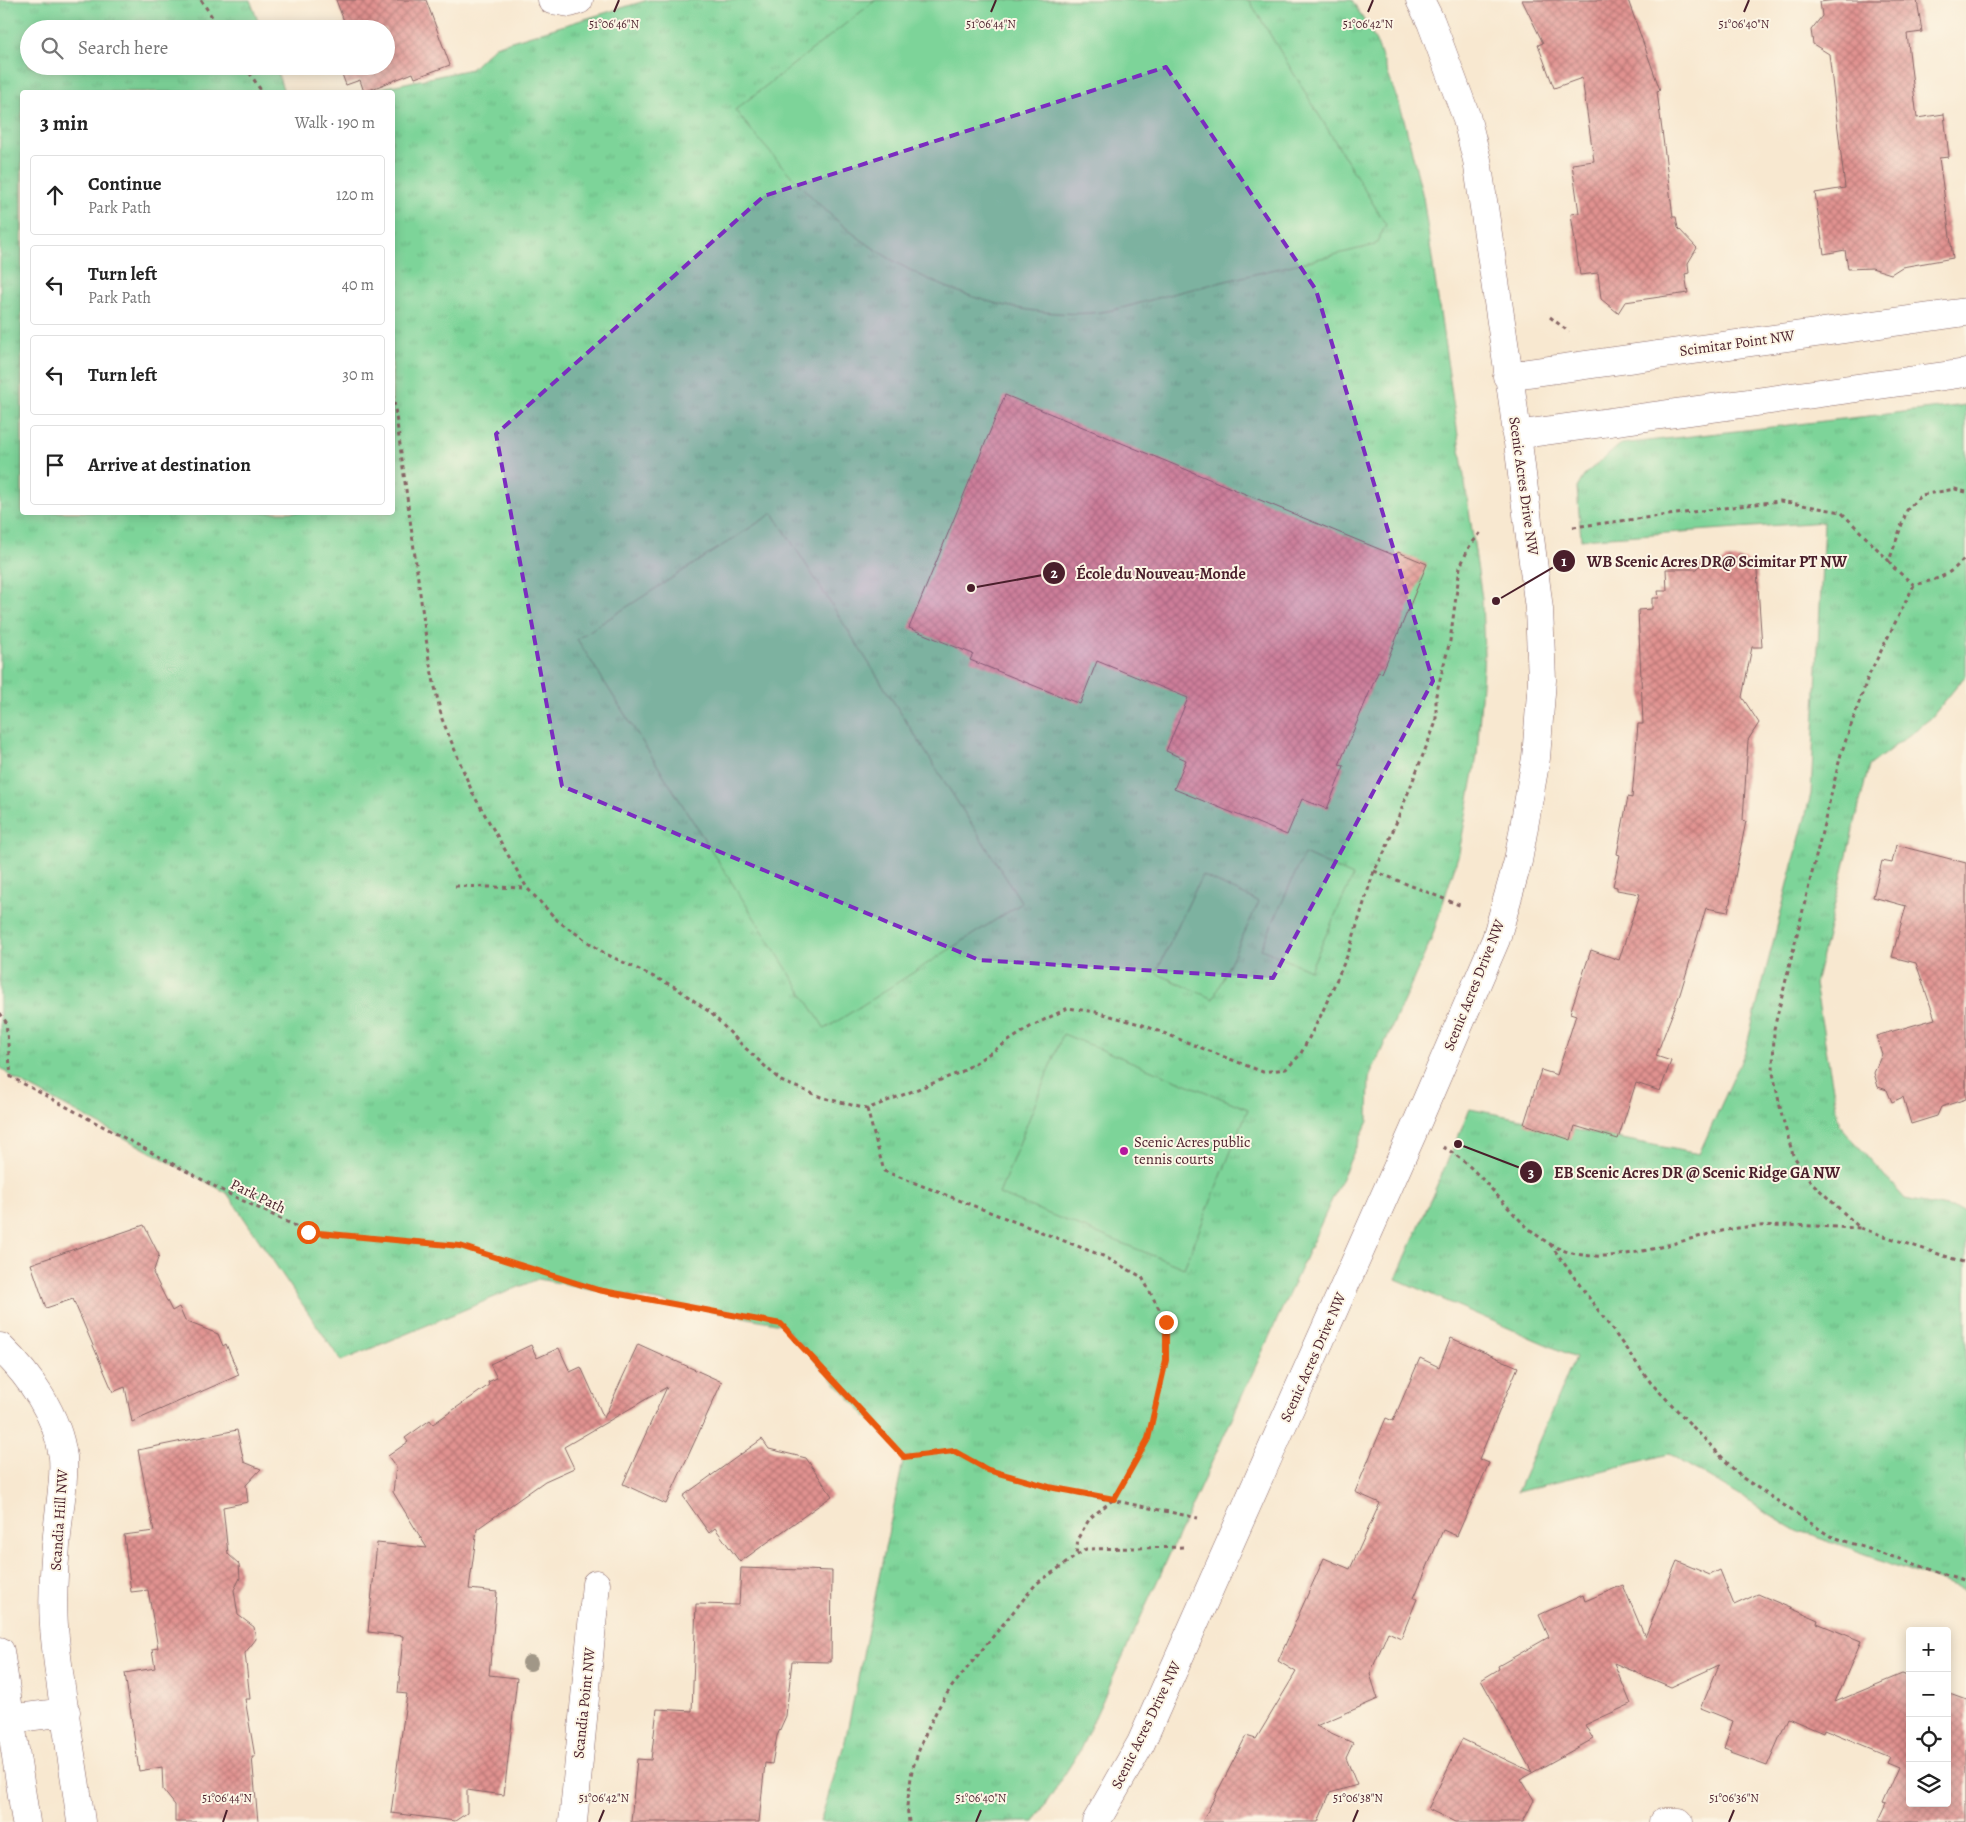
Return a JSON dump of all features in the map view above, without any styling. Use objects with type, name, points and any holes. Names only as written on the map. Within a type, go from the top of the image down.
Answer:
[{"type":"street","points":[[552,0],[570,3],[579,0]]},
{"type":"street","name":"Scenic Acres Drive NW","points":[[1096,1822],[1140,1743],[1413,1132],[1496,939],[1518,861],[1536,758],[1542,680],[1539,608],[1475,151],[1466,116],[1431,22],[1420,0]]},
{"type":"street","name":"Scimitar Point NW","points":[[1507,376],[1966,312]]},
{"type":"street","points":[[1516,435],[1966,373]]},
{"type":"street","name":"Scandia Hill NW","points":[[0,1347],[36,1389],[53,1422],[63,1456],[63,1489],[58,1524],[54,1591],[55,1638],[81,1822]]},
{"type":"street","name":"Scandia Point NW","points":[[573,1822],[596,1584]]},
{"type":"street","points":[[0,1652],[26,1822]]},
{"type":"street","points":[[10,1719],[66,1712]]},
{"type":"street","points":[[1662,1822],[1679,1822]]},
{"type":"path","points":[[201,0],[214,20]]},
{"type":"path","points":[[251,75],[261,90]]},
{"type":"path","points":[[1550,317],[1571,333]]},
{"type":"path","points":[[395,409],[428,660],[442,719],[473,794],[528,888],[558,920],[604,953],[676,987],[711,1013],[781,1081],[821,1097],[867,1109],[961,1072],[1030,1027],[1068,1008],[1096,1012],[1143,1025],[1263,1072],[1286,1068],[1300,1055],[1348,954],[1374,871],[1386,851],[1436,722],[1436,695],[1450,640],[1460,567],[1469,547],[1481,532]]},
{"type":"path","points":[[1889,561],[1906,510],[1920,495],[1956,489],[1966,492]]},
{"type":"path","points":[[1573,526],[1780,501],[1841,512],[1894,568],[1914,585]]},
{"type":"path","points":[[1914,585],[1938,580],[1957,568],[1966,556]]},
{"type":"path","points":[[1860,1228],[1811,1182],[1793,1155],[1773,1073],[1774,1029],[1841,754],[1868,677],[1914,585]]},
{"type":"path","points":[[1374,871],[1462,906]]},
{"type":"path","points":[[455,886],[528,888]]},
{"type":"path","name":"Park Path","points":[[0,1013],[6,1022],[11,1077],[227,1193],[308,1232],[460,1246],[598,1290],[781,1324],[904,1457],[954,1451],[988,1470],[1049,1487],[1198,1518]]},
{"type":"path","points":[[867,1109],[884,1171],[1103,1256],[1142,1277],[1166,1322],[1166,1360],[1148,1439],[1114,1499],[1090,1518],[1078,1538],[1076,1555]]},
{"type":"path","points":[[1413,1132],[1461,1159],[1522,1222],[1550,1244],[1651,1383],[1740,1476],[1830,1536],[1966,1580]]},
{"type":"path","points":[[1550,1244],[1579,1254],[1609,1256],[1745,1227],[1787,1225],[1860,1228],[1966,1263]]},
{"type":"path","points":[[909,1822],[907,1806],[912,1770],[923,1739],[950,1689],[1036,1584],[1086,1549],[1097,1547],[1186,1547]]},
{"type":"highlighted area","points":[[1166,67],[1316,290],[1433,681],[1273,978],[979,960],[562,786],[496,434],[764,196]]},
{"type":"green space","points":[[0,0],[250,0],[258,20],[20,20],[20,75],[278,75],[283,90],[20,90],[20,515],[395,515],[395,90],[372,90],[471,69],[495,46],[648,0],[1352,0],[1376,41],[1403,115],[1423,197],[1482,599],[1484,654],[1477,756],[1459,853],[1431,940],[1369,1078],[1368,1121],[1079,1752],[1034,1822],[820,1822],[845,1741],[904,1457],[781,1324],[538,1279],[341,1361],[227,1193],[11,1077],[0,1067]]},
{"type":"green space","points":[[876,0],[1249,0],[1386,225],[1375,245],[1101,312],[1054,313],[1017,308],[980,299],[944,286],[909,270],[876,250],[846,228],[796,181],[735,110]]},
{"type":"green space","points":[[1966,405],[1966,675],[1931,718],[1869,766],[1815,984],[1839,1124],[1905,1199],[1966,1211],[1966,1591],[1799,1531],[1669,1454],[1517,1492],[1575,1357],[1396,1279],[1470,1109],[1699,1154],[1745,1052],[1811,794],[1824,522],[1581,539],[1577,488],[1585,474],[1621,444]]},
{"type":"green space","points":[[773,513],[1022,903],[825,1029],[577,639]]},
{"type":"green space","points":[[1304,854],[1353,876],[1310,970],[1261,949]]},
{"type":"green space","points":[[1202,875],[1259,902],[1213,999],[1156,973]]},
{"type":"green space","name":"Scenic Acres public tennis courts","points":[[1063,1034],[1248,1109],[1184,1268],[999,1194]]},
{"type":"building","points":[[336,0],[426,0],[450,65],[415,78],[413,73],[369,90],[363,90],[360,80],[346,85],[342,75],[395,75],[395,20],[344,20]]},
{"type":"building","points":[[1522,0],[1628,0],[1660,90],[1657,91],[1673,217],[1676,217],[1678,228],[1697,248],[1688,263],[1689,273],[1685,274],[1688,293],[1625,302],[1618,313],[1601,299],[1598,273],[1580,275],[1571,214],[1579,213],[1572,164],[1594,161],[1582,78],[1554,88],[1538,45],[1543,43]]},
{"type":"building","points":[[1836,0],[1917,0],[1922,32],[1907,34],[1917,118],[1944,114],[1949,157],[1939,158],[1953,258],[1902,267],[1891,274],[1872,268],[1848,269],[1845,250],[1824,254],[1815,193],[1845,188],[1829,54],[1813,44],[1811,30],[1822,16],[1820,2]]},
{"type":"building","points":[[1005,395],[1396,556],[1398,552],[1427,564],[1382,673],[1378,672],[1339,765],[1344,766],[1327,809],[1302,799],[1287,835],[1174,789],[1186,760],[1166,751],[1188,698],[1097,661],[1080,704],[970,660],[973,654],[909,628]]},
{"type":"building","points":[[1725,559],[1745,559],[1757,571],[1762,647],[1752,647],[1742,697],[1759,723],[1748,740],[1743,820],[1746,821],[1728,912],[1706,908],[1680,994],[1656,1056],[1671,1061],[1660,1091],[1636,1083],[1618,1139],[1575,1126],[1571,1140],[1524,1124],[1541,1070],[1557,1075],[1576,1015],[1570,1013],[1591,950],[1619,960],[1640,894],[1617,890],[1617,887],[1613,886],[1620,855],[1617,854],[1628,797],[1632,798],[1638,724],[1643,724],[1638,610],[1652,609],[1652,598],[1659,598],[1658,591],[1667,591],[1666,569],[1697,569],[1702,563],[1721,563]]},
{"type":"building","points":[[1896,845],[1966,863],[1966,1099],[1941,1107],[1937,1116],[1911,1124],[1903,1097],[1892,1102],[1887,1090],[1878,1087],[1874,1073],[1882,1054],[1876,1036],[1935,1019],[1916,963],[1892,957],[1906,906],[1873,897],[1882,861],[1892,863]]},
{"type":"building","points":[[144,1225],[159,1255],[153,1273],[172,1311],[179,1307],[185,1321],[218,1334],[223,1346],[226,1344],[239,1375],[132,1422],[125,1387],[113,1392],[73,1299],[46,1308],[31,1264]]},
{"type":"building","points":[[1451,1338],[1518,1367],[1479,1459],[1489,1463],[1457,1536],[1443,1530],[1414,1598],[1417,1599],[1401,1638],[1388,1632],[1370,1674],[1378,1699],[1316,1726],[1353,1743],[1346,1758],[1357,1785],[1330,1793],[1318,1822],[1202,1822],[1246,1736],[1256,1739],[1296,1672],[1278,1661],[1324,1558],[1350,1569],[1380,1503],[1355,1492],[1386,1418],[1393,1421],[1420,1358],[1439,1367]]},
{"type":"building","points":[[638,1344],[722,1382],[666,1504],[623,1484],[667,1387],[564,1447],[574,1468],[545,1481],[477,1529],[469,1589],[497,1592],[489,1675],[517,1678],[504,1795],[467,1790],[467,1813],[455,1821],[391,1813],[407,1694],[398,1693],[403,1636],[368,1632],[377,1543],[427,1548],[393,1492],[396,1467],[388,1456],[408,1442],[405,1438],[430,1420],[433,1424],[489,1385],[488,1382],[497,1378],[490,1364],[531,1345],[537,1358],[559,1348],[570,1372],[581,1367],[604,1418]]},
{"type":"building","points":[[237,1430],[244,1462],[261,1469],[246,1485],[248,1502],[223,1507],[228,1554],[239,1564],[240,1578],[234,1590],[238,1615],[254,1627],[256,1639],[245,1653],[250,1699],[245,1699],[255,1757],[252,1757],[258,1822],[175,1822],[175,1805],[163,1790],[162,1767],[139,1771],[125,1673],[155,1668],[152,1649],[158,1648],[148,1590],[131,1592],[124,1535],[154,1531],[138,1450]]},
{"type":"building","points":[[762,1439],[769,1449],[806,1458],[832,1496],[740,1562],[715,1528],[709,1533],[683,1496]]},
{"type":"building","points":[[1677,1561],[1710,1575],[1720,1570],[1734,1605],[1758,1594],[1818,1620],[1817,1623],[1861,1641],[1835,1702],[1902,1674],[1906,1676],[1906,1807],[1951,1807],[1951,1694],[1966,1700],[1966,1822],[1878,1822],[1886,1805],[1882,1804],[1898,1767],[1886,1762],[1889,1756],[1824,1729],[1823,1733],[1788,1718],[1767,1766],[1731,1753],[1732,1751],[1724,1748],[1733,1721],[1701,1708],[1719,1665],[1671,1687],[1614,1663],[1631,1704],[1585,1725],[1593,1739],[1521,1779],[1534,1800],[1523,1822],[1455,1822],[1428,1809],[1462,1739],[1532,1772],[1481,1680],[1499,1669],[1498,1666],[1549,1637],[1539,1615],[1583,1595],[1585,1601],[1623,1585],[1645,1637]]},
{"type":"building","points":[[741,1568],[832,1571],[831,1662],[792,1661],[786,1716],[777,1736],[772,1764],[765,1763],[759,1822],[631,1822],[637,1759],[651,1760],[657,1709],[692,1711],[696,1604],[739,1605]]},
{"type":"place","name":"École du Nouveau-Monde","points":[[971,588]]},
{"type":"place","name":"WB Scenic Acres DR@ Scimitar PT NW","points":[[1496,601]]},
{"type":"place","name":"EB Scenic Acres DR @ Scenic Ridge GA NW","points":[[1458,1144]]},
{"type":"place","name":"Scenic Acres public tennis courts","points":[[1124,1151]]},
{"type":"route","points":[[308,1232],[460,1246],[598,1290],[781,1324],[904,1457],[954,1451],[988,1470],[1049,1487],[1114,1499],[1148,1439],[1166,1360],[1166,1322]]}]
